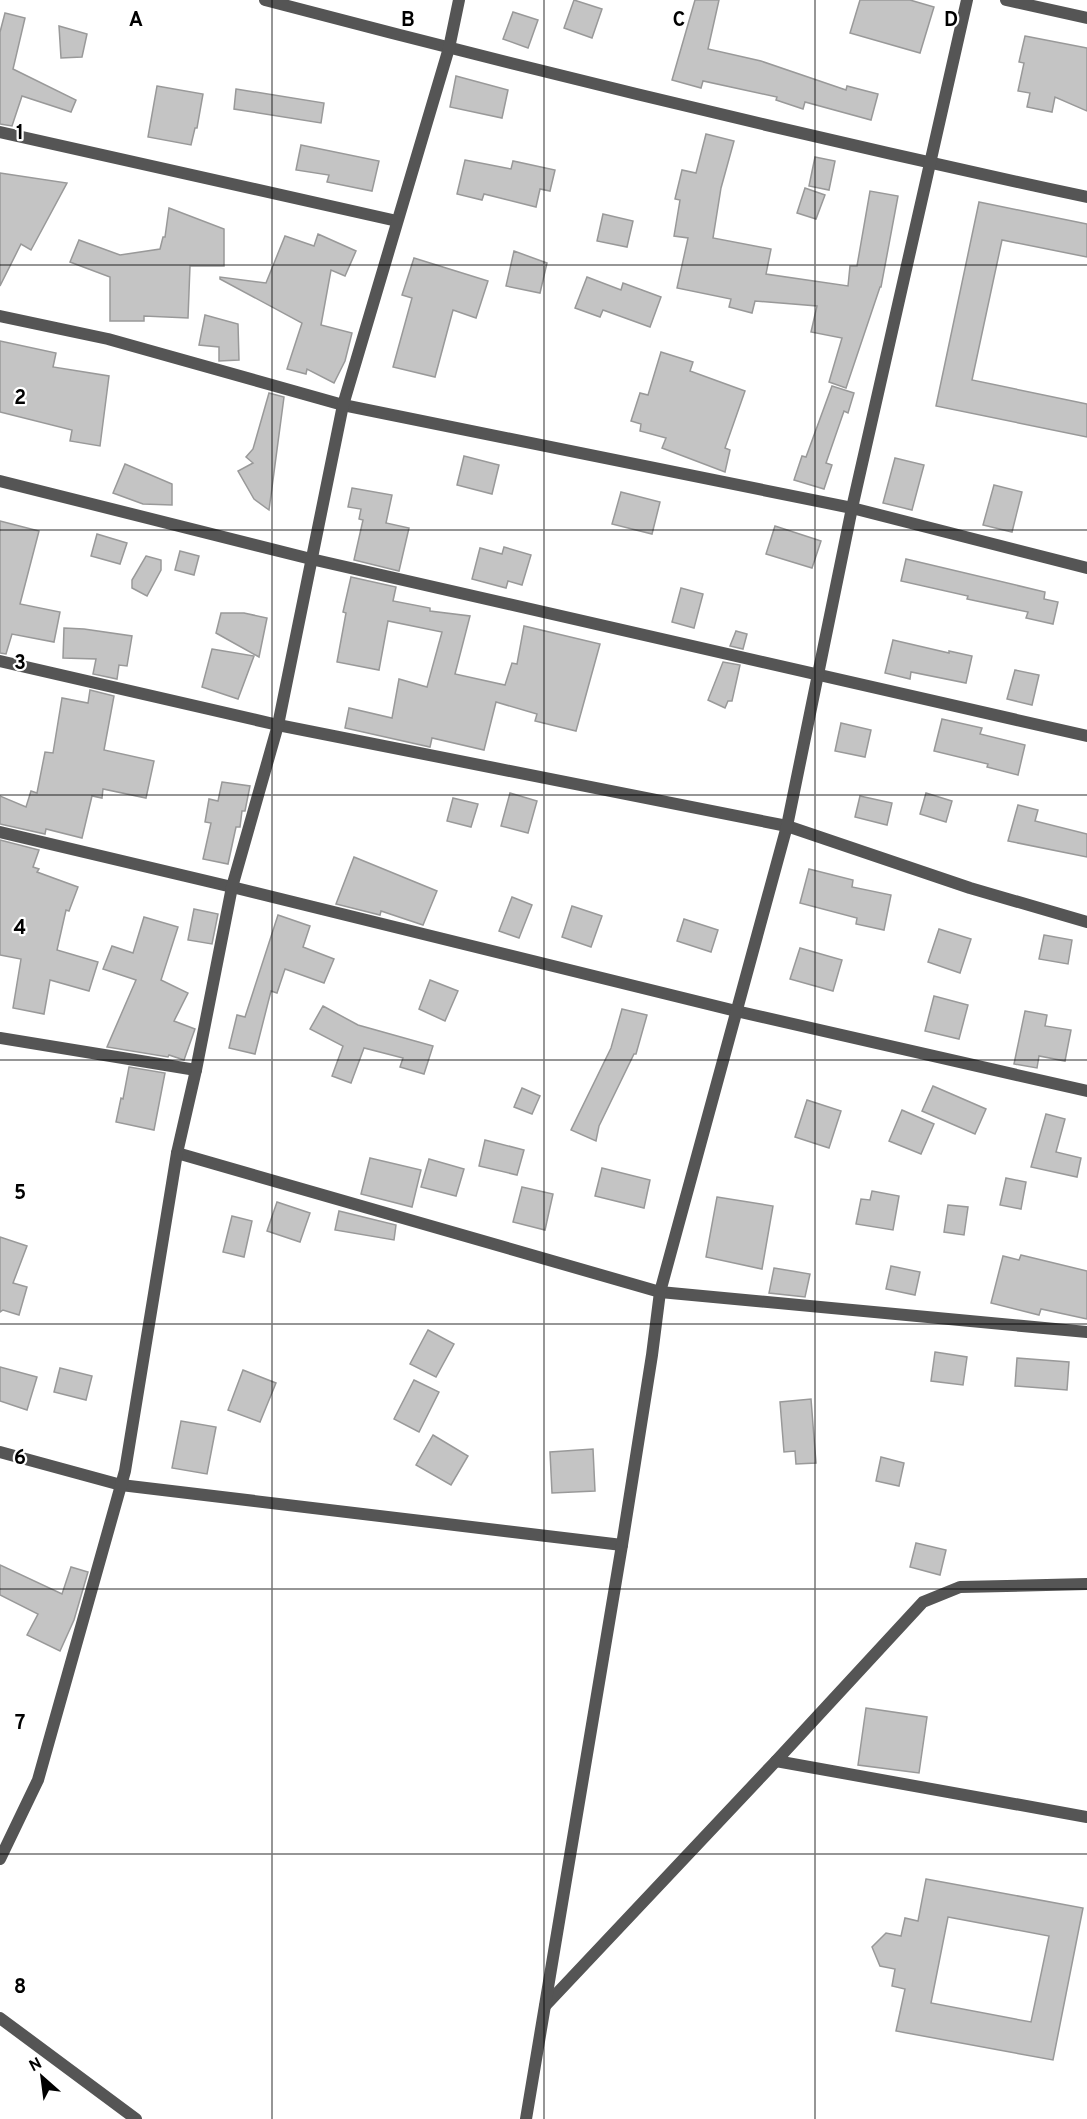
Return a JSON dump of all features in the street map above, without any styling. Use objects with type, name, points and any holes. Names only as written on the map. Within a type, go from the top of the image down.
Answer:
[{"type":"street","points":[[265,0],[448,48],[930,163],[1087,197]]},
{"type":"street","points":[[0,1858],[38,1780],[121,1485],[177,1153],[196,1070],[232,887],[278,725],[310,558],[343,405],[448,48],[459,0]]},
{"type":"street","points":[[526,2119],[622,1545],[660,1292],[787,826],[852,508],[967,0]]},
{"type":"street","points":[[1006,0],[1087,18]]},
{"type":"street","points":[[0,132],[397,221]]},
{"type":"street","points":[[0,316],[108,339],[343,405],[852,508],[1087,568]]},
{"type":"street","points":[[0,481],[310,558],[1087,736]]},
{"type":"street","points":[[0,661],[278,725],[787,826],[970,888],[1087,922]]},
{"type":"street","points":[[0,832],[736,1011],[1087,1091]]},
{"type":"street","points":[[0,1038],[196,1070]]},
{"type":"street","points":[[177,1153],[660,1292],[1087,1332]]},
{"type":"street","points":[[0,1452],[121,1485],[622,1545]]},
{"type":"street","points":[[545,2007],[923,1602],[960,1587],[1087,1584]]},
{"type":"street","points":[[776,1761],[1087,1817]]},
{"type":"street","points":[[0,2018],[136,2119]]},
{"type":"building","points":[[574,0],[602,9],[592,38],[564,28]]},
{"type":"building","points":[[695,0],[719,0],[708,49],[761,61],[846,90],[847,86],[878,94],[871,120],[805,102],[803,109],[776,100],[777,97],[703,81],[701,88],[672,80]]},
{"type":"building","points":[[860,0],[910,0],[934,7],[920,53],[850,33]]},
{"type":"building","points":[[513,12],[538,20],[528,48],[503,39]]},
{"type":"building","points":[[5,13],[25,18],[13,69],[76,100],[71,112],[22,96],[12,126],[0,124],[0,32]]},
{"type":"building","points":[[59,26],[87,34],[82,57],[61,58]]},
{"type":"building","points":[[1025,36],[1087,48],[1087,111],[1055,97],[1052,112],[1027,107],[1030,93],[1018,91],[1024,63],[1019,62]]},
{"type":"building","points":[[456,76],[508,90],[502,118],[450,107]]},
{"type":"building","points":[[157,86],[203,94],[197,128],[195,128],[191,145],[148,137]]},
{"type":"building","points":[[236,89],[324,103],[321,123],[234,109]]},
{"type":"building","points":[[706,134],[734,141],[721,188],[713,238],[771,249],[766,274],[848,286],[850,266],[857,266],[870,191],[898,196],[881,287],[846,388],[829,382],[842,338],[811,332],[817,306],[755,301],[752,313],[729,307],[731,299],[677,288],[688,238],[674,236],[680,200],[675,199],[682,170],[696,173]]},
{"type":"building","points":[[301,145],[379,161],[372,191],[327,182],[329,175],[296,170]]},
{"type":"building","points":[[815,157],[835,161],[829,190],[809,186]]},
{"type":"building","points":[[465,160],[511,169],[513,161],[555,170],[550,191],[540,189],[536,207],[484,194],[482,200],[457,194]]},
{"type":"building","points":[[0,173],[67,183],[31,250],[21,244],[0,286]]},
{"type":"building","points":[[805,188],[825,195],[816,219],[797,213]]},
{"type":"building","points":[[979,202],[1087,224],[1087,257],[1002,240],[972,380],[1087,404],[1087,437],[936,406]]},
{"type":"building","points":[[169,208],[224,229],[224,266],[190,266],[188,318],[144,316],[144,321],[110,321],[110,277],[70,262],[79,240],[120,255],[160,249],[163,237],[165,237]]},
{"type":"building","points":[[603,214],[633,221],[627,247],[597,241]]},
{"type":"building","points":[[318,234],[356,251],[345,276],[331,270],[321,325],[352,333],[345,361],[334,383],[307,369],[306,374],[287,369],[302,323],[220,279],[220,277],[266,283],[285,236],[314,246]]},
{"type":"building","points":[[514,251],[547,263],[540,293],[506,286]]},
{"type":"building","points":[[414,258],[488,281],[476,318],[453,310],[435,377],[393,367],[412,298],[402,295]]},
{"type":"building","points":[[587,277],[621,290],[623,283],[661,297],[650,327],[603,310],[600,317],[575,308]]},
{"type":"building","points":[[205,315],[238,324],[239,360],[219,361],[219,347],[199,345]]},
{"type":"building","points":[[0,341],[56,353],[53,367],[109,376],[100,446],[70,441],[72,430],[0,412]]},
{"type":"building","points":[[661,352],[693,362],[690,371],[745,391],[725,448],[730,450],[725,472],[662,448],[666,438],[640,431],[641,424],[631,421],[640,393],[648,395]]},
{"type":"building","points":[[832,386],[854,393],[848,413],[844,411],[826,463],[832,465],[824,489],[794,480],[802,456],[806,457]]},
{"type":"building","points":[[269,393],[284,397],[269,510],[254,499],[238,471],[253,463],[246,457],[253,449]]},
{"type":"building","points":[[464,456],[499,465],[492,494],[457,485]]},
{"type":"building","points":[[895,458],[924,465],[912,510],[883,503]]},
{"type":"building","points":[[125,464],[172,484],[172,505],[143,504],[113,493]]},
{"type":"building","points":[[994,485],[1022,492],[1012,532],[983,525]]},
{"type":"building","points":[[352,488],[392,495],[386,523],[409,528],[399,571],[354,560],[363,520],[359,519],[361,509],[348,507]]},
{"type":"building","points":[[621,492],[660,502],[652,534],[612,524]]},
{"type":"building","points":[[0,521],[39,531],[20,604],[60,612],[54,642],[12,634],[6,654],[0,653]]},
{"type":"building","points":[[775,526],[821,541],[812,568],[766,554]]},
{"type":"building","points":[[97,534],[127,543],[120,564],[91,556]]},
{"type":"building","points":[[504,547],[531,555],[522,585],[508,581],[506,588],[472,579],[480,548],[502,554]]},
{"type":"building","points":[[180,551],[199,556],[194,575],[175,570]]},
{"type":"building","points":[[146,556],[161,560],[161,570],[147,596],[132,588],[132,580]]},
{"type":"building","points":[[906,559],[1045,592],[1044,599],[1058,602],[1053,624],[1026,618],[1028,612],[967,599],[968,596],[901,581]]},
{"type":"building","points":[[351,577],[396,587],[393,601],[430,608],[430,611],[470,616],[455,674],[505,685],[512,663],[517,664],[524,626],[600,644],[576,731],[535,721],[537,714],[496,702],[484,750],[432,738],[430,747],[345,728],[349,708],[392,718],[399,679],[427,687],[442,632],[388,621],[379,670],[337,662],[346,613],[343,612]]},
{"type":"building","points":[[681,588],[703,594],[694,628],[672,622]]},
{"type":"building","points":[[221,613],[244,613],[267,618],[259,657],[216,633]]},
{"type":"building","points":[[64,628],[132,636],[127,666],[119,665],[117,679],[93,674],[96,659],[63,658]]},
{"type":"building","points":[[736,631],[747,634],[743,649],[730,646]]},
{"type":"building","points":[[893,640],[972,656],[966,683],[911,672],[910,679],[885,673]]},
{"type":"building","points":[[212,649],[254,656],[238,699],[202,687]]},
{"type":"building","points":[[723,662],[740,665],[732,701],[728,701],[725,708],[708,700]]},
{"type":"building","points":[[1015,670],[1039,675],[1032,705],[1007,699]]},
{"type":"building","points":[[90,690],[114,696],[104,750],[154,761],[146,798],[103,789],[102,798],[92,796],[82,838],[46,829],[45,834],[0,824],[0,796],[26,807],[31,791],[37,793],[45,752],[53,753],[62,698],[88,703]]},
{"type":"building","points":[[942,719],[982,728],[980,734],[1025,745],[1018,775],[987,767],[988,764],[934,751]]},
{"type":"building","points":[[841,723],[871,730],[865,757],[835,751]]},
{"type":"building","points":[[222,782],[250,786],[245,811],[242,811],[240,827],[236,827],[228,864],[203,859],[211,823],[205,822],[209,799],[218,801]]},
{"type":"building","points":[[510,793],[537,801],[528,833],[501,826]]},
{"type":"building","points":[[926,793],[952,801],[946,822],[920,814]]},
{"type":"building","points":[[860,796],[892,803],[887,825],[855,817]]},
{"type":"building","points":[[453,798],[478,804],[471,827],[447,821]]},
{"type":"building","points":[[1018,805],[1038,810],[1035,821],[1087,834],[1087,857],[1008,841]]},
{"type":"building","points":[[0,840],[39,850],[33,867],[39,869],[37,872],[78,887],[69,911],[66,910],[57,950],[98,962],[89,991],[50,980],[44,1014],[13,1008],[21,959],[0,955]]},
{"type":"building","points":[[354,857],[437,891],[423,925],[381,911],[380,915],[336,904]]},
{"type":"building","points":[[809,869],[853,880],[852,887],[891,895],[884,930],[856,924],[857,918],[800,903]]},
{"type":"building","points":[[512,897],[532,905],[519,938],[499,931]]},
{"type":"building","points":[[572,906],[602,916],[591,947],[562,937]]},
{"type":"building","points":[[194,909],[218,914],[212,944],[188,940]]},
{"type":"building","points":[[278,915],[310,926],[303,947],[334,959],[324,983],[285,969],[277,993],[271,991],[255,1054],[229,1048],[237,1015],[245,1017]]},
{"type":"building","points":[[144,917],[178,927],[161,980],[188,993],[174,1021],[195,1029],[184,1060],[169,1055],[168,1057],[107,1047],[136,980],[103,969],[112,946],[133,953]]},
{"type":"building","points":[[684,919],[718,930],[711,952],[677,941]]},
{"type":"building","points":[[939,929],[971,939],[960,973],[928,962]]},
{"type":"building","points":[[1044,935],[1072,940],[1068,964],[1039,959]]},
{"type":"building","points":[[800,948],[842,960],[833,991],[790,979]]},
{"type":"building","points":[[430,980],[458,991],[445,1021],[419,1009]]},
{"type":"building","points":[[934,996],[968,1005],[959,1039],[925,1031]]},
{"type":"building","points":[[323,1006],[358,1025],[433,1046],[424,1074],[400,1067],[403,1058],[364,1048],[351,1083],[332,1076],[343,1046],[310,1029]]},
{"type":"building","points":[[622,1009],[647,1015],[636,1054],[599,1126],[596,1141],[571,1130],[611,1048]]},
{"type":"building","points":[[1025,1011],[1047,1015],[1045,1026],[1071,1030],[1065,1061],[1039,1056],[1037,1068],[1014,1064]]},
{"type":"building","points":[[129,1067],[165,1073],[154,1130],[116,1122]]},
{"type":"building","points":[[933,1086],[986,1109],[975,1134],[922,1111]]},
{"type":"building","points":[[522,1088],[540,1096],[532,1114],[514,1107]]},
{"type":"building","points":[[807,1100],[841,1111],[829,1148],[795,1137]]},
{"type":"building","points":[[902,1110],[934,1124],[921,1154],[889,1141]]},
{"type":"building","points":[[1046,1114],[1065,1119],[1056,1152],[1081,1158],[1077,1177],[1031,1167]]},
{"type":"building","points":[[485,1140],[524,1150],[517,1175],[479,1166]]},
{"type":"building","points":[[370,1158],[421,1170],[412,1207],[361,1194]]},
{"type":"building","points":[[429,1159],[464,1169],[456,1196],[421,1187]]},
{"type":"building","points":[[602,1168],[650,1180],[644,1208],[595,1196]]},
{"type":"building","points":[[1006,1178],[1026,1182],[1021,1209],[1000,1205]]},
{"type":"building","points":[[522,1187],[553,1194],[545,1230],[513,1222]]},
{"type":"building","points":[[872,1191],[899,1196],[893,1230],[856,1224],[861,1199],[870,1200]]},
{"type":"building","points":[[717,1197],[773,1206],[762,1269],[706,1257]]},
{"type":"building","points":[[277,1202],[310,1213],[300,1242],[267,1231]]},
{"type":"building","points":[[948,1205],[968,1207],[964,1235],[944,1232]]},
{"type":"building","points":[[339,1211],[396,1225],[394,1240],[335,1230]]},
{"type":"building","points":[[232,1216],[252,1221],[244,1257],[223,1252]]},
{"type":"building","points":[[0,1237],[27,1246],[13,1283],[27,1287],[19,1315],[3,1310],[0,1312]]},
{"type":"building","points":[[1021,1255],[1087,1271],[1087,1319],[1041,1309],[1039,1315],[991,1303],[1003,1256],[1019,1260]]},
{"type":"building","points":[[891,1266],[920,1272],[915,1295],[886,1289]]},
{"type":"building","points":[[774,1268],[810,1274],[805,1297],[769,1293]]},
{"type":"building","points":[[428,1330],[454,1344],[436,1377],[410,1364]]},
{"type":"building","points":[[935,1352],[967,1357],[963,1385],[931,1381]]},
{"type":"building","points":[[1017,1358],[1069,1362],[1067,1390],[1015,1386]]},
{"type":"building","points":[[0,1367],[37,1377],[27,1410],[0,1401]]},
{"type":"building","points":[[60,1368],[92,1376],[86,1400],[54,1392]]},
{"type":"building","points":[[243,1370],[276,1383],[260,1422],[228,1410]]},
{"type":"building","points":[[414,1380],[439,1392],[419,1432],[394,1419]]},
{"type":"building","points":[[811,1399],[816,1463],[796,1464],[795,1451],[784,1452],[780,1402]]},
{"type":"building","points":[[181,1421],[216,1427],[207,1474],[172,1468]]},
{"type":"building","points":[[433,1435],[468,1456],[451,1485],[416,1465]]},
{"type":"building","points":[[593,1449],[595,1491],[552,1493],[550,1452]]},
{"type":"building","points":[[881,1457],[904,1463],[899,1486],[876,1481]]},
{"type":"building","points":[[916,1543],[946,1550],[940,1575],[910,1567]]},
{"type":"building","points":[[0,1565],[62,1594],[71,1567],[88,1572],[74,1620],[60,1651],[27,1635],[38,1614],[0,1595]]},
{"type":"building","points":[[866,1708],[927,1717],[919,1773],[858,1765]]},
{"type":"building","points":[[926,1879],[1083,1908],[1053,2060],[896,2031],[905,1989],[892,1986],[895,1969],[880,1966],[872,1947],[886,1933],[901,1936],[905,1918],[918,1921]],"holes":[[[948,1917],[1049,1936],[1031,2022],[931,2003]]]}]
